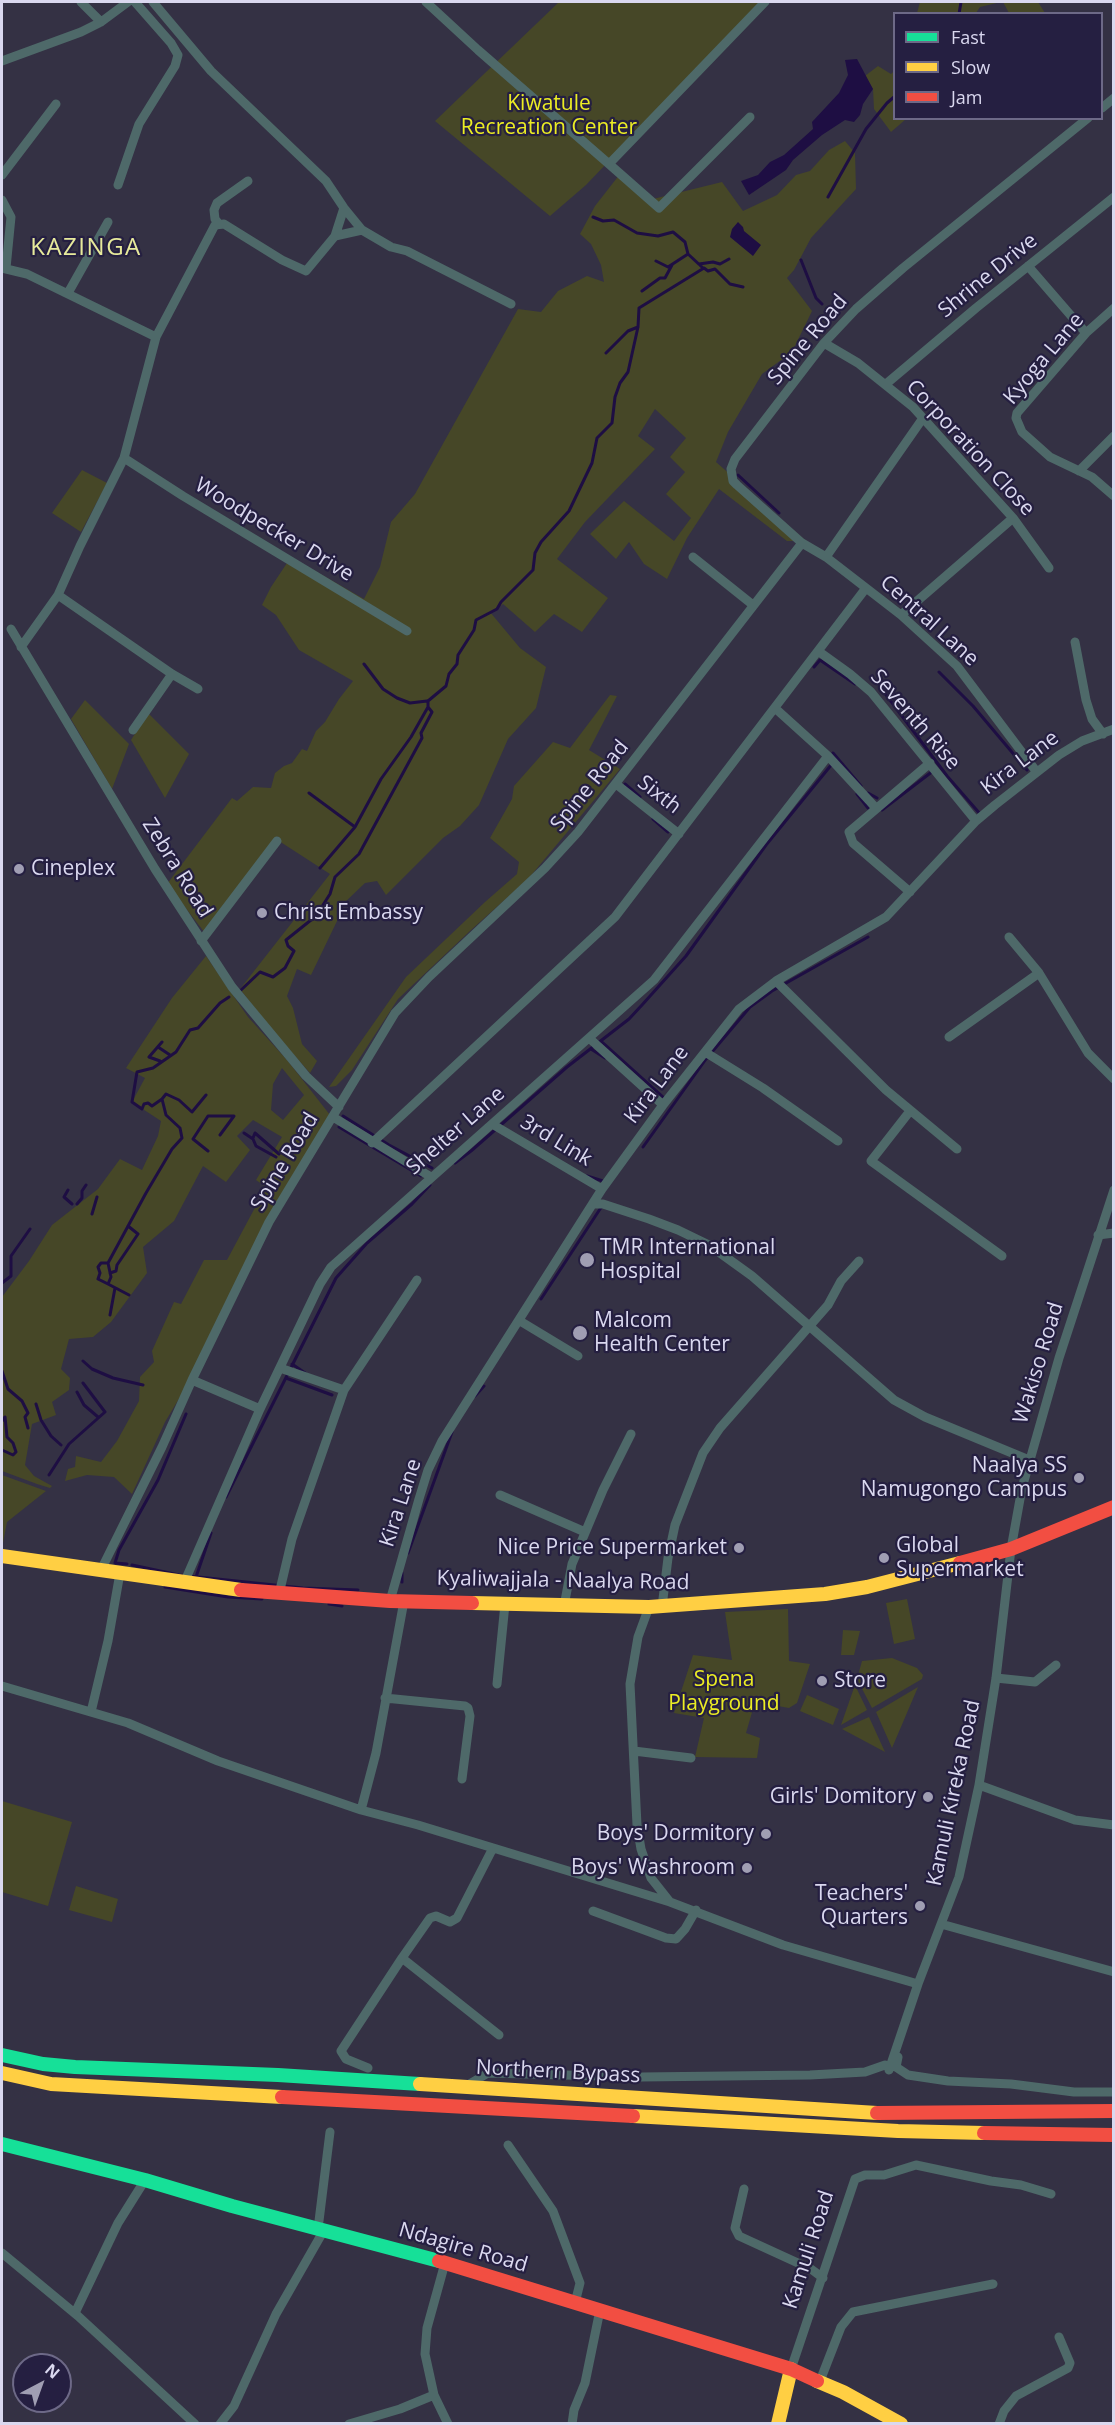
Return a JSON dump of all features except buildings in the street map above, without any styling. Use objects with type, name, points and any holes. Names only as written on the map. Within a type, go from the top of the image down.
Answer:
[{"type":"main road","name":"Kyaliwajjala - Naalya Road","points":[[2,1556],[120,1573],[397,1601],[655,1607],[825,1594],[867,1587],[1011,1549],[1113,1507]]},
{"type":"main road","name":"Northern Bypass","points":[[2,2055],[43,2064],[75,2067],[278,2075],[863,2113],[1113,2111]]},
{"type":"main road","name":"Northern Bypass","points":[[2,2073],[51,2084],[99,2087],[898,2131],[1113,2135]]},
{"type":"main road","name":"Ndagire Road","points":[[2,2144],[145,2180],[445,2264],[791,2368],[872,2407],[901,2424]]},
{"type":"main road","name":"Kamuli Road","points":[[778,2424],[791,2368]]},
{"type":"street","points":[[81,2],[101,22]]},
{"type":"street","points":[[2,61],[81,32],[101,22],[128,2]]},
{"type":"street","points":[[118,186],[140,124],[175,66],[178,55],[171,43],[135,2]]},
{"type":"street","points":[[153,2],[210,71],[326,181],[362,230],[391,247],[407,250],[511,304]]},
{"type":"street","points":[[426,2],[659,208],[750,117]]},
{"type":"street","points":[[609,164],[765,2]]},
{"type":"street","points":[[3,168],[56,104]]},
{"type":"street","name":"Spine Road","points":[[100,1570],[162,1447],[268,1222],[394,1013],[545,868],[578,832],[802,543],[733,481],[731,469],[735,459],[824,343],[856,309],[1086,120]]},
{"type":"street","points":[[219,224],[213,210],[217,203],[248,181]]},
{"type":"street","name":"Shrine Drive","points":[[886,384],[1113,197]]},
{"type":"street","points":[[2,200],[10,217],[4,268],[27,274],[156,337]]},
{"type":"street","points":[[21,647],[58,595],[124,458],[156,337],[212,230],[219,224],[224,224],[282,260],[306,271],[335,236],[344,208]]},
{"type":"street","points":[[68,293],[108,222]]},
{"type":"street","points":[[335,236],[362,230]]},
{"type":"street","points":[[1029,266],[1086,333]]},
{"type":"street","name":"Kyoga Lane","points":[[1113,308],[1086,333],[1017,413],[1016,418],[1022,432],[1050,457],[1100,482],[1113,496]]},
{"type":"street","name":"Corporation Close","points":[[824,343],[858,363],[904,398],[1013,518],[1049,568]]},
{"type":"street","points":[[826,557],[923,418]]},
{"type":"street","points":[[1079,471],[1113,436]]},
{"type":"street","name":"Woodpecker Drive","points":[[124,458],[406,631]]},
{"type":"street","points":[[901,615],[1013,518]]},
{"type":"street","name":"Central Lane","points":[[802,543],[826,557],[901,615],[957,666],[1036,771]]},
{"type":"street","points":[[693,557],[753,605]]},
{"type":"street","points":[[375,1139],[615,917],[776,709],[866,588]]},
{"type":"street","points":[[58,595],[172,674],[198,689]]},
{"type":"street","name":"Zebra Road","points":[[11,629],[201,941],[232,987],[306,1076],[339,1107]]},
{"type":"street","points":[[1075,642],[1089,710],[1092,719],[1103,734]]},
{"type":"street","name":"Seventh Rise","points":[[818,651],[871,692],[976,821]]},
{"type":"street","points":[[133,730],[172,674]]},
{"type":"street","points":[[776,709],[828,756],[875,807]]},
{"type":"street","name":"Kira Lane","points":[[361,1810],[376,1753],[397,1601],[428,1470],[442,1441],[602,1189],[663,1105],[709,1053],[739,1009],[878,923],[976,821],[1036,771],[1082,741],[1113,729]]},
{"type":"street","name":"Shelter Lane","points":[[186,1578],[260,1409],[286,1370],[320,1284],[330,1267],[492,1124],[594,1042],[654,980],[828,756]]},
{"type":"street","points":[[910,892],[850,839],[849,832],[875,807],[930,763]]},
{"type":"street","name":"Sixth","points":[[616,784],[679,834]]},
{"type":"street","points":[[201,941],[277,841]]},
{"type":"street","points":[[1009,937],[1039,973],[1088,1053],[1113,1079]]},
{"type":"street","points":[[950,1037],[1039,973]]},
{"type":"street","points":[[780,984],[886,1090],[957,1149]]},
{"type":"street","points":[[594,1042],[663,1105]]},
{"type":"street","points":[[709,1053],[838,1141]]},
{"type":"street","points":[[910,1111],[871,1161],[1002,1256]]},
{"type":"street","points":[[333,1117],[375,1139],[430,1178]]},
{"type":"street","name":"3rd Link","points":[[492,1124],[602,1189]]},
{"type":"street","name":"Wakiso Road","points":[[1011,1549],[1029,1460],[1113,1190]]},
{"type":"street","points":[[592,1204],[603,1204],[649,1219],[699,1239],[752,1276],[875,1385],[911,1410],[1029,1460]]},
{"type":"street","points":[[1098,1235],[1113,1233]]},
{"type":"street","points":[[670,1902],[651,1878],[640,1849],[637,1825],[630,1684],[638,1637],[655,1607],[675,1525],[703,1454],[720,1428],[828,1305],[841,1281],[860,1261]]},
{"type":"street","points":[[281,1588],[292,1539],[344,1390],[417,1280]]},
{"type":"street","points":[[520,1321],[578,1356]]},
{"type":"street","points":[[286,1370],[344,1390]]},
{"type":"street","points":[[192,1380],[260,1409]]},
{"type":"street","points":[[564,1606],[572,1564],[631,1434]]},
{"type":"street","points":[[500,1495],[585,1532]]},
{"type":"street","name":"Kamuli Kireka Road","points":[[463,2088],[488,2073],[641,2077],[810,2075],[866,2072],[885,2065],[890,2068],[918,1984],[959,1877],[979,1785],[996,1678],[1011,1549]]},
{"type":"street","points":[[91,1712],[108,1641],[120,1573]]},
{"type":"street","points":[[497,1684],[505,1604]]},
{"type":"street","points":[[996,1678],[1035,1682],[1056,1665]]},
{"type":"street","points":[[2,1686],[128,1723],[218,1761],[361,1810],[696,1910],[783,1945],[918,1984]]},
{"type":"street","points":[[385,1698],[468,1708],[470,1716],[462,1779]]},
{"type":"street","points":[[634,1751],[691,1758]]},
{"type":"street","points":[[979,1785],[1075,1820],[1113,1825]]},
{"type":"street","points":[[368,2068],[346,2059],[341,2051],[430,1918],[436,1916],[450,1922],[457,1918],[493,1848]]},
{"type":"street","points":[[593,1911],[666,1938],[676,1939],[696,1910]]},
{"type":"street","points":[[940,1924],[1113,1972]]},
{"type":"street","points":[[402,1958],[499,2035]]},
{"type":"street","points":[[898,2043],[902,2045],[896,2067],[908,2075],[948,2081],[1011,2084],[1074,2092],[1113,2092]]},
{"type":"street","points":[[220,2424],[234,2406],[276,2314],[321,2229],[330,2132]]},
{"type":"street","points":[[508,2145],[553,2211],[580,2283],[575,2303]]},
{"type":"street","name":"Kamuli Road","points":[[791,2368],[855,2179],[865,2175],[884,2175],[916,2166],[1022,2185],[1051,2194]]},
{"type":"street","points":[[75,2313],[118,2223],[145,2180]]},
{"type":"street","points":[[744,2189],[735,2228],[739,2236],[811,2269],[823,2278]]},
{"type":"street","points":[[2,2253],[75,2313],[195,2424]]},
{"type":"street","points":[[445,2264],[427,2328],[425,2354],[434,2395],[448,2424]]},
{"type":"street","points":[[820,2381],[841,2327],[853,2312],[993,2284]]},
{"type":"street","points":[[572,2424],[574,2410],[585,2383],[600,2310]]},
{"type":"street","points":[[999,2424],[1004,2411],[1016,2396],[1068,2368],[1070,2363],[1059,2337]]},
{"type":"street","points":[[349,2424],[400,2409],[434,2395]]},
{"type":"green space","name":"Kiwatule Recreation Center","points":[[559,2],[761,2],[586,185],[550,216],[435,121]]},
{"type":"green space","points":[[920,2],[1001,2],[980,7],[977,12],[917,12]]},
{"type":"green space","points":[[1003,2],[1038,2],[1044,12],[1008,12]]},
{"type":"green space","points":[[878,66],[891,74],[893,72],[893,120],[905,120],[891,132],[874,109],[873,89],[865,76]]},
{"type":"green space","points":[[845,141],[855,153],[856,189],[811,238],[794,270],[787,278],[812,311],[792,352],[762,374],[728,432],[716,462],[806,541],[787,541],[719,489],[687,538],[667,579],[644,564],[629,542],[616,559],[590,534],[624,501],[674,541],[691,518],[666,494],[685,472],[670,457],[686,438],[655,409],[638,436],[655,449],[585,522],[557,559],[608,598],[582,632],[554,614],[535,632],[503,604],[490,612],[520,648],[546,667],[536,708],[508,739],[479,805],[460,826],[443,838],[386,895],[377,881],[365,883],[341,906],[338,919],[311,975],[297,969],[287,996],[293,1008],[302,1044],[317,1061],[310,1073],[240,989],[330,874],[279,841],[278,836],[205,933],[167,884],[232,798],[237,801],[253,787],[271,788],[275,773],[292,763],[302,749],[307,751],[316,731],[325,722],[353,681],[299,650],[276,615],[262,605],[271,587],[291,557],[364,599],[380,567],[391,522],[415,494],[518,309],[541,312],[558,291],[587,276],[604,282],[601,265],[591,244],[580,234],[595,206],[620,174],[653,199],[722,182],[743,211],[777,195],[796,175],[810,171],[829,150]]},
{"type":"green space","points":[[82,470],[107,483],[81,532],[52,513]]},
{"type":"green space","points":[[610,695],[617,696],[589,750],[620,769],[528,879],[398,999],[352,1070],[336,1086],[329,1087],[406,977],[517,874],[519,862],[490,838],[512,799],[514,786],[553,742],[570,748]]},
{"type":"green space","points":[[85,700],[129,744],[112,789],[71,719]]},
{"type":"green space","points":[[148,713],[189,754],[165,798],[131,740]]},
{"type":"green space","points":[[206,956],[248,1017],[287,1060],[330,1115],[189,1382],[165,1422],[132,1494],[114,1477],[87,1475],[65,1481],[68,1469],[75,1467],[76,1456],[101,1462],[117,1441],[139,1401],[140,1377],[154,1362],[152,1351],[174,1302],[181,1304],[204,1260],[227,1260],[266,1187],[256,1180],[282,1137],[253,1120],[237,1136],[250,1150],[226,1182],[203,1166],[174,1221],[143,1247],[147,1273],[111,1322],[93,1337],[69,1339],[61,1369],[70,1378],[69,1390],[52,1402],[56,1415],[32,1424],[25,1465],[34,1476],[52,1486],[50,1488],[2,1471],[2,1297],[52,1225],[98,1189],[120,1159],[142,1170],[158,1136],[161,1121],[132,1102],[145,1078],[126,1068],[172,998]],"holes":[[[282,1068],[304,1095],[283,1120],[271,1110],[273,1084]]]},
{"type":"green space","points":[[2,1475],[46,1491],[7,1522],[2,1548]]},
{"type":"green space","points":[[907,1599],[915,1639],[894,1644],[886,1603]]},
{"type":"green space","name":"Spena Playground","points":[[788,1609],[789,1661],[810,1664],[797,1703],[789,1708],[755,1702],[746,1733],[760,1738],[757,1758],[695,1757],[704,1718],[674,1713],[693,1655],[732,1660],[725,1612]]},
{"type":"green space","points":[[843,1630],[860,1631],[854,1655],[841,1655]]},
{"type":"green space","points":[[892,1658],[917,1668],[923,1675],[922,1679],[872,1708],[857,1679],[862,1661]]},
{"type":"green space","points":[[855,1685],[867,1710],[841,1725]]},
{"type":"green space","points":[[918,1687],[892,1748],[876,1712]]},
{"type":"green space","points":[[807,1695],[839,1709],[833,1725],[800,1711]]},
{"type":"green space","points":[[869,1717],[885,1752],[842,1729]]},
{"type":"green space","points":[[2,1801],[72,1822],[48,1906],[2,1892]]},
{"type":"green space","points":[[76,1886],[118,1899],[112,1922],[69,1910]]},
{"type":"shaded area","points":[[857,59],[873,89],[863,104],[860,115],[854,122],[845,120],[822,135],[793,160],[786,170],[749,195],[741,181],[758,175],[770,162],[784,155],[813,129],[812,122],[839,93],[848,75],[845,60]]},
{"type":"shaded area","points":[[738,222],[744,231],[761,245],[753,256],[730,237],[732,229]]},
{"type":"waterway","points":[[959,12],[961,2]]},
{"type":"waterway","points":[[828,197],[866,129],[893,98]]},
{"type":"waterway","points":[[593,217],[603,221],[614,220],[637,233],[658,236],[673,232],[685,242],[688,254]]},
{"type":"waterway","points":[[656,261],[668,267],[688,254],[703,268]]},
{"type":"waterway","points":[[699,264],[713,262],[720,264],[729,259]]},
{"type":"waterway","points":[[801,260],[816,298],[822,304]]},
{"type":"waterway","points":[[642,291],[660,278],[665,278],[672,265]]},
{"type":"waterway","points":[[241,990],[260,972],[273,977],[285,968],[294,951],[288,946],[286,940],[316,916],[330,894],[335,877],[359,854],[422,738],[421,733],[432,712],[428,707],[428,701],[446,686],[449,674],[457,664],[458,655],[474,630],[476,620],[497,609],[501,602],[533,570],[535,553],[541,542],[569,511],[592,463],[597,438],[612,423],[615,397],[620,383],[628,372],[638,327],[639,308],[704,268],[708,271],[715,269],[730,284],[743,287]]},
{"type":"waterway","points":[[606,353],[628,331],[638,327]]},
{"type":"waterway","points":[[738,475],[779,513]]},
{"type":"waterway","points":[[814,667],[820,660],[855,684]]},
{"type":"waterway","points":[[364,664],[383,689],[397,698],[410,703],[427,701]]},
{"type":"waterway","points":[[939,672],[973,706],[1027,770]]},
{"type":"waterway","points":[[884,692],[947,776],[981,815]]},
{"type":"waterway","points":[[320,868],[355,827],[381,779],[411,737],[428,707]]},
{"type":"waterway","points":[[833,753],[861,786]]},
{"type":"waterway","points":[[455,1163],[567,1067],[629,1019],[686,956],[766,845],[833,765]]},
{"type":"waterway","points":[[882,810],[933,771]]},
{"type":"waterway","points":[[625,784],[640,797]]},
{"type":"waterway","points":[[309,793],[355,827]]},
{"type":"waterway","points":[[868,793],[877,798]]},
{"type":"waterway","points":[[857,794],[868,808]]},
{"type":"waterway","points":[[653,819],[668,832]]},
{"type":"waterway","points":[[643,1147],[706,1059],[750,1007],[772,991],[868,937]]},
{"type":"waterway","points":[[108,1263],[111,1277],[108,1284],[98,1279],[100,1273],[98,1267],[101,1263],[108,1263],[172,1149],[182,1138],[180,1128],[166,1115],[162,1099],[152,1106],[148,1103],[144,1104],[142,1109],[132,1102],[137,1072],[153,1068],[176,1052],[190,1030],[198,1028],[220,1003],[229,997]]},
{"type":"waterway","points":[[160,1061],[149,1057],[162,1042]]},
{"type":"waterway","points":[[602,1042],[663,1097]]},
{"type":"waterway","points":[[158,1047],[170,1055]]},
{"type":"waterway","points":[[591,1049],[605,1058]]},
{"type":"waterway","points":[[162,1099],[166,1094],[179,1100],[192,1112],[206,1095]]},
{"type":"waterway","points":[[208,1151],[193,1139],[208,1116],[234,1116],[220,1135]]},
{"type":"waterway","points":[[343,1116],[389,1145],[432,1168]]},
{"type":"waterway","points":[[339,1127],[421,1176]]},
{"type":"waterway","points":[[244,1133],[253,1139],[256,1146],[276,1157]]},
{"type":"waterway","points":[[253,1138],[255,1133],[279,1154]]},
{"type":"waterway","points":[[587,1176],[603,1181]]},
{"type":"waterway","points":[[77,1204],[82,1198],[82,1191],[86,1185]]},
{"type":"waterway","points":[[226,1497],[336,1278],[367,1243],[430,1185]]},
{"type":"waterway","points":[[68,1190],[64,1197],[72,1204]]},
{"type":"waterway","points":[[92,1214],[97,1197]]},
{"type":"waterway","points":[[541,1299],[602,1206]]},
{"type":"waterway","points":[[110,1273],[116,1271],[117,1265],[138,1234],[128,1226]]},
{"type":"waterway","points":[[2,1283],[11,1276],[11,1256],[30,1229]]},
{"type":"waterway","points":[[108,1284],[129,1295]]},
{"type":"waterway","points":[[110,1315],[115,1288]]},
{"type":"waterway","points":[[83,1361],[92,1369],[113,1378],[143,1385]]},
{"type":"waterway","points":[[292,1364],[305,1373]]},
{"type":"waterway","points":[[2,1371],[8,1389],[22,1401],[28,1413],[25,1417],[28,1428]]},
{"type":"waterway","points":[[286,1378],[332,1395]]},
{"type":"waterway","points":[[49,1475],[69,1444],[105,1412],[83,1383]]},
{"type":"waterway","points":[[475,1396],[484,1386]]},
{"type":"waterway","points":[[77,1392],[84,1405],[98,1417]]},
{"type":"waterway","points":[[36,1404],[41,1420],[51,1436],[61,1445]]},
{"type":"waterway","points":[[127,1564],[115,1563],[119,1550],[158,1480],[186,1414]]},
{"type":"waterway","points":[[2,1421],[5,1417],[7,1437],[13,1443],[16,1452],[13,1455],[2,1450]]},
{"type":"waterway","points":[[408,1553],[452,1432]]},
{"type":"waterway","points":[[196,1577],[211,1533]]},
{"type":"waterway","points":[[132,1565],[179,1575],[303,1588],[358,1590]]},
{"type":"waterway","points":[[402,1573],[402,1582]]},
{"type":"waterway","points":[[165,1587],[228,1597],[262,1599]]},
{"type":"waterway","points":[[329,1604],[342,1606]]},
{"type":"traffic: fast","points":[[2,2055],[43,2064],[75,2067],[278,2075],[420,2084]]},
{"type":"traffic: fast","points":[[2,2144],[145,2180],[232,2206],[439,2261]]},
{"type":"traffic: slow","points":[[2,1556],[241,1590]]},
{"type":"traffic: slow","points":[[472,1603],[649,1607],[825,1594],[867,1587],[960,1563]]},
{"type":"traffic: slow","points":[[2,2073],[51,2084],[282,2097]]},
{"type":"traffic: slow","points":[[420,2084],[877,2113]]},
{"type":"traffic: slow","points":[[633,2116],[898,2131],[984,2133]]},
{"type":"traffic: slow","points":[[778,2424],[791,2369]]},
{"type":"traffic: slow","points":[[817,2381],[843,2392],[901,2424]]},
{"type":"traffic: jam","points":[[960,1563],[1011,1549],[1114,1507]]},
{"type":"traffic: jam","points":[[241,1590],[390,1601],[472,1603]]},
{"type":"traffic: jam","points":[[282,2097],[633,2116]]},
{"type":"traffic: jam","points":[[877,2113],[1114,2111]]},
{"type":"traffic: jam","points":[[984,2133],[1114,2135]]},
{"type":"traffic: jam","points":[[439,2261],[791,2369],[817,2381]]},
{"type":"place","name":"Cineplex","points":[[19,869]]},
{"type":"place","name":"Christ Embassy","points":[[262,913]]},
{"type":"place","name":"TMR International Hospital","points":[[587,1260]]},
{"type":"place","name":"Malcom Health Center","points":[[580,1333]]},
{"type":"place","name":"Naalya SS Namugongo Campus","points":[[1079,1478]]},
{"type":"place","name":"Nice Price Supermarket","points":[[739,1548]]},
{"type":"place","name":"Global Supermarket","points":[[884,1558]]},
{"type":"place","name":"Store","points":[[822,1681]]},
{"type":"place","name":"Girls' Domitory","points":[[928,1797]]},
{"type":"place","name":"Boys' Dormitory","points":[[766,1834]]},
{"type":"place","name":"Boys' Washroom","points":[[747,1868]]},
{"type":"place","name":"Teachers' Quarters","points":[[920,1906]]},
{"type":"district","name":"KAZINGA","points":[[86,248]]}]
